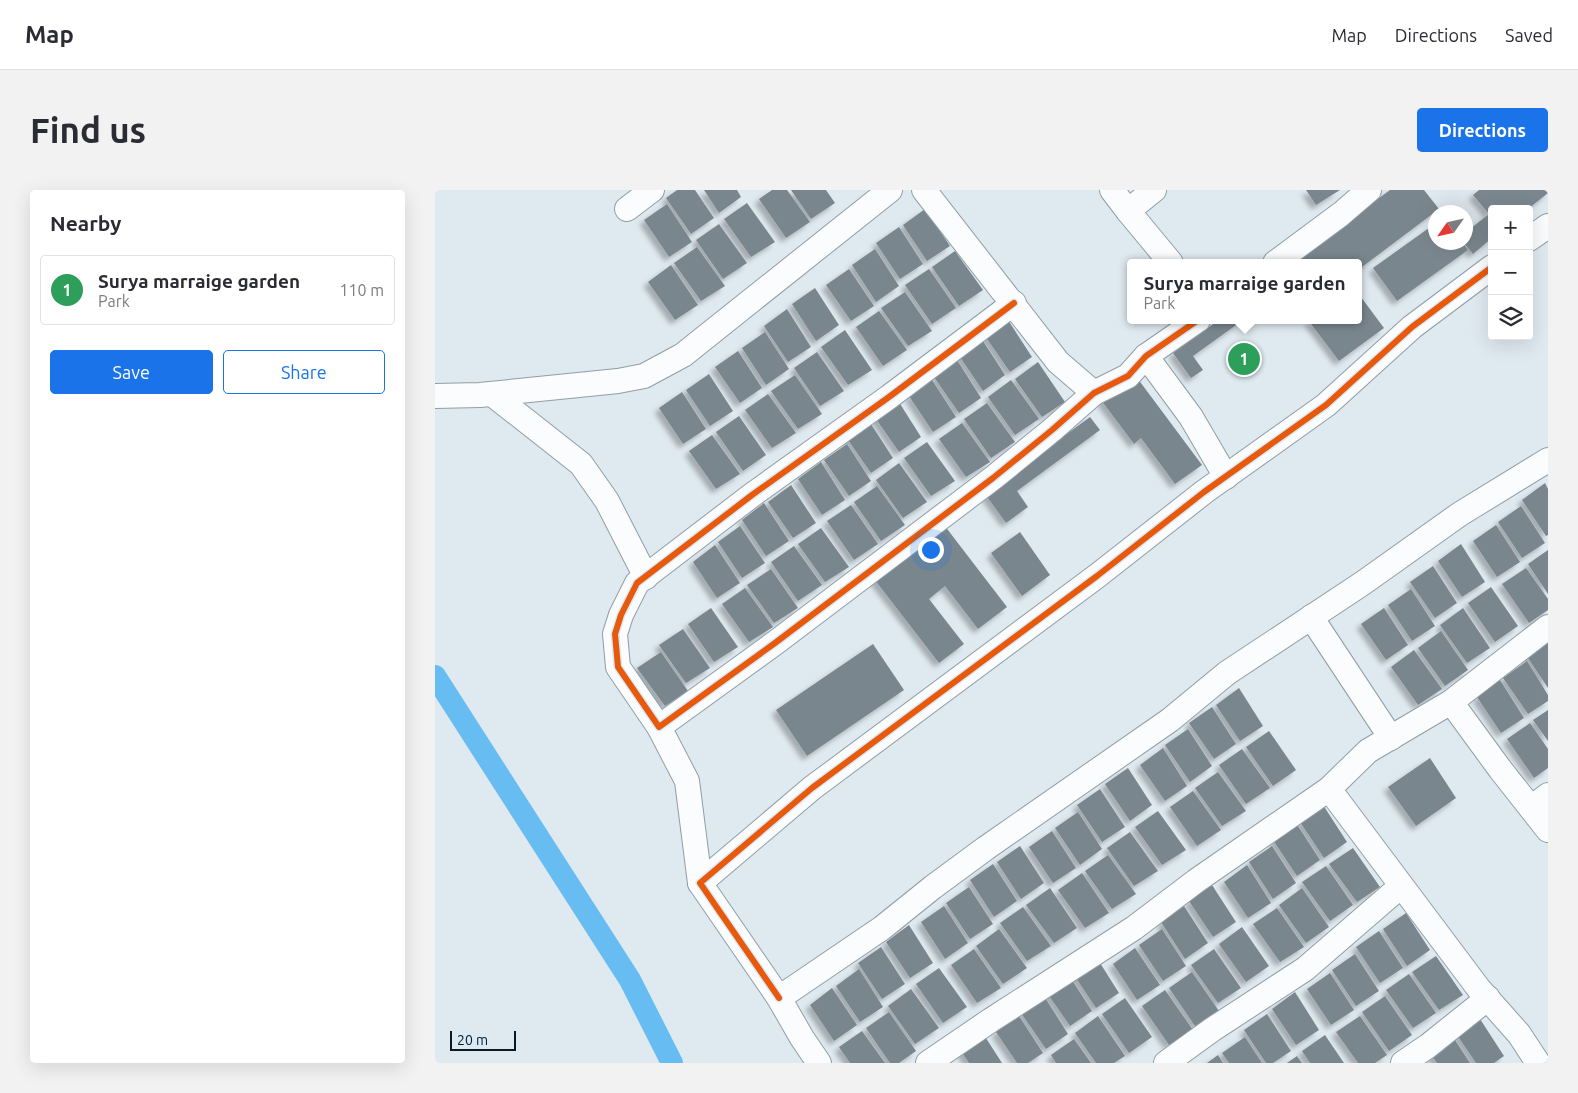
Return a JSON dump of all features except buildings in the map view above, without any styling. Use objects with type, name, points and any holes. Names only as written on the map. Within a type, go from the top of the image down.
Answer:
[{"type":"street","points":[[627,209],[652,190]]},
{"type":"street","points":[[435,396],[492,394],[618,381],[644,376],[683,355],[890,190]]},
{"type":"street","points":[[924,190],[1014,303],[1058,362],[1094,393]]},
{"type":"street","points":[[1112,190],[1168,259]]},
{"type":"street","points":[[1128,211],[1154,190]]},
{"type":"street","points":[[1280,259],[1341,214],[1369,190]]},
{"type":"street","points":[[1533,236],[1548,226]]},
{"type":"street","points":[[700,883],[812,788],[1097,576],[1226,477],[1326,405],[1412,327],[1488,270]]},
{"type":"street","points":[[819,1063],[779,998],[700,883],[687,781],[659,727],[618,668],[615,634],[621,615],[637,583],[752,495],[889,397],[1014,303]]},
{"type":"street","points":[[659,727],[993,478],[1094,393],[1128,376],[1146,356],[1192,324]]},
{"type":"street","points":[[1146,356],[1191,417],[1226,477]]},
{"type":"street","points":[[492,394],[581,464],[607,501],[645,577]]},
{"type":"street","points":[[779,998],[881,928],[986,848],[1170,720],[1227,673],[1363,583],[1460,514],[1548,460]]},
{"type":"street","points":[[1311,617],[1391,738]]},
{"type":"street","points":[[928,1063],[1134,928],[1196,881],[1329,789],[1368,751],[1451,702],[1548,627]]},
{"type":"street","points":[[1451,702],[1539,802],[1548,830]]},
{"type":"street","points":[[1329,789],[1401,886],[1488,998],[1519,1034],[1538,1063]]},
{"type":"street","points":[[1166,1063],[1213,1029],[1305,969],[1401,886]]},
{"type":"street","points":[[1403,1063],[1428,1046],[1488,998]]},
{"type":"waterway","points":[[435,676],[630,980],[672,1063]]},
{"type":"cycle path","points":[[779,998],[700,883],[812,788],[1097,576],[1204,492],[1326,405],[1412,327],[1488,270]]},
{"type":"cycle path","points":[[1014,303],[889,397],[752,495],[637,583],[621,615],[615,634],[618,667],[659,727],[775,643],[993,478],[1094,393],[1128,376],[1146,356],[1192,324]]},
{"type":"place","name":"Surya marraige garden","points":[[1244,359]]}]
